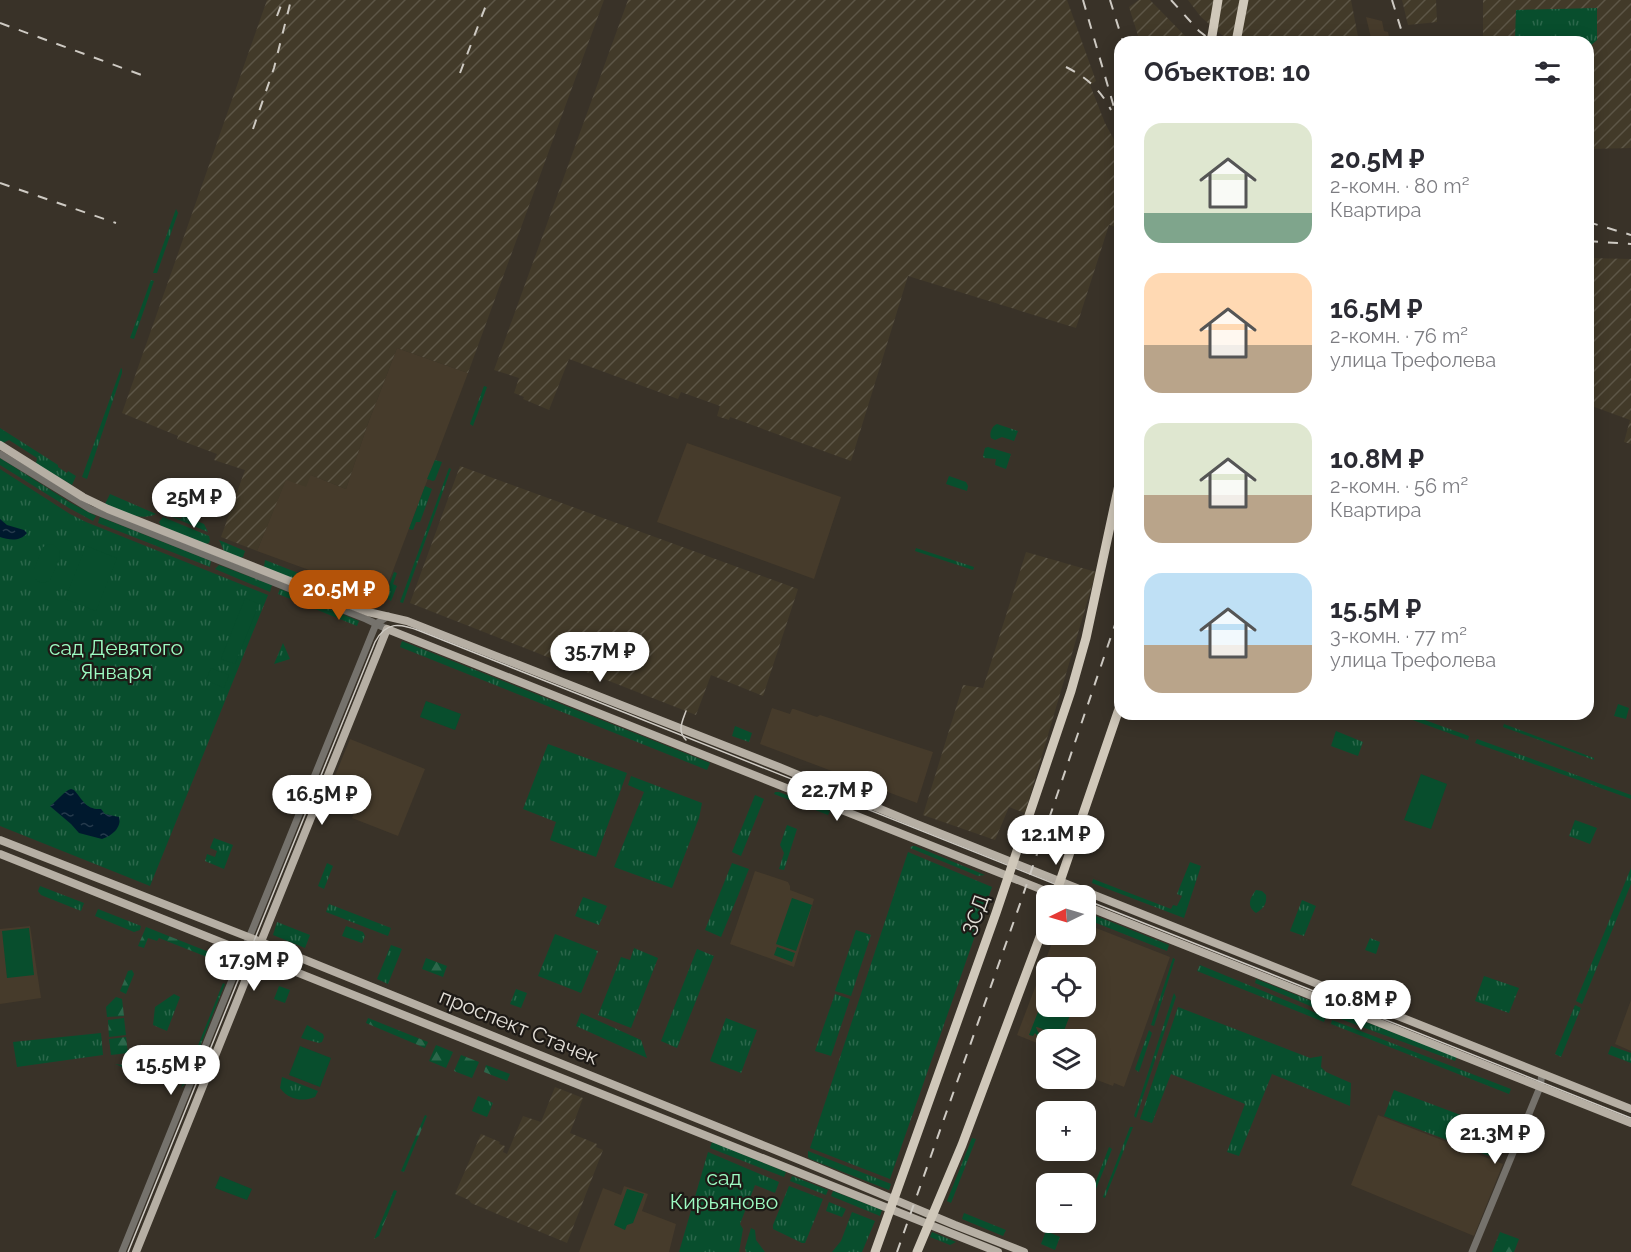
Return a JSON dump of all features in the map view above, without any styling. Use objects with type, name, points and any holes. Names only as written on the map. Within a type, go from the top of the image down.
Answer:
[{"type":"highway","points":[[1212,36],[1218,0]]},
{"type":"highway","points":[[1237,36],[1244,0]]},
{"type":"highway","name":"ЗСД","points":[[875,1252],[996,913],[1071,691],[1086,638],[1114,508]]},
{"type":"highway","points":[[1061,885],[1115,720]]},
{"type":"highway","points":[[917,1252],[962,1145],[1037,945]]},
{"type":"main road","points":[[0,445],[75,493],[102,507],[368,612],[411,623],[764,761],[1631,1109]]},
{"type":"main road","points":[[136,1252],[387,629],[1036,888]]},
{"type":"main road","name":"проспект Стачек","points":[[0,840],[249,937],[1024,1252]]},
{"type":"main road","name":"проспект Стачек","points":[[0,854],[998,1252]]},
{"type":"main road","points":[[1096,910],[1631,1123]]},
{"type":"street","points":[[0,454],[90,509],[387,629]]},
{"type":"street","points":[[122,1252],[376,624],[388,616]]},
{"type":"street","points":[[1542,1074],[1544,1088]]},
{"type":"street","points":[[1472,1252],[1544,1088],[1555,1079]]},
{"type":"shaded area","points":[[267,0],[604,0],[468,373],[397,348],[346,489],[311,475],[306,487],[286,480],[257,551],[221,537],[245,470],[214,460],[217,454],[177,439],[178,436],[122,413]]},
{"type":"shaded area","points":[[628,0],[1067,0],[1096,81],[1090,85],[1114,140],[1114,226],[1109,225],[1076,328],[908,276],[851,461],[730,417],[729,420],[717,416],[720,406],[681,392],[678,399],[569,359],[549,410],[514,393],[519,378],[494,370]]},
{"type":"shaded area","points":[[1139,0],[1150,0],[1185,36],[1138,36],[1129,7]]},
{"type":"shaded area","points":[[1188,0],[1351,0],[1358,36],[1223,36],[1201,17]]},
{"type":"shaded area","points":[[1402,0],[1436,0],[1437,22],[1408,25]]},
{"type":"shaded area","points":[[1483,0],[1631,0],[1631,148],[1594,149],[1594,36],[1483,36]]},
{"type":"shaded area","points":[[1366,17],[1382,21],[1384,31],[1388,32],[1389,36],[1371,36]]},
{"type":"shaded area","points":[[1594,258],[1631,259],[1631,444],[1624,442],[1630,420],[1594,407]]},
{"type":"shaded area","points":[[397,348],[468,373],[383,597],[257,551],[286,479],[311,475],[346,489]]},
{"type":"shaded area","points":[[687,443],[841,497],[814,579],[657,522]]},
{"type":"shaded area","points":[[460,466],[798,589],[763,696],[711,675],[696,715],[410,603]]},
{"type":"shaded area","points":[[1026,552],[1096,572],[1025,813],[1009,807],[995,840],[923,815],[963,685],[983,688]]},
{"type":"shaded area","points":[[772,708],[790,714],[794,709],[817,717],[820,715],[933,752],[917,803],[760,744]]},
{"type":"shaded area","points":[[350,739],[425,769],[398,836],[352,818],[361,795],[332,783]]},
{"type":"shaded area","points":[[755,871],[788,882],[790,890],[814,899],[794,967],[730,944]]},
{"type":"shaded area","points":[[30,926],[41,998],[0,1004],[0,929]]},
{"type":"shaded area","points":[[1096,928],[1170,957],[1124,1087],[1114,1083],[1113,1086],[1096,1080],[1096,1029],[1036,1029],[1036,1043],[1017,1035],[1036,985],[1036,1017],[1096,1017],[1096,957],[1047,957],[1051,945],[1096,945]]},
{"type":"shaded area","points":[[1631,1000],[1631,1051],[1615,1044]]},
{"type":"shaded area","points":[[555,1087],[583,1098],[570,1133],[597,1144],[596,1147],[603,1150],[567,1243],[471,1203],[455,1194],[481,1134],[500,1142],[499,1144],[505,1146],[503,1152],[507,1154],[523,1116],[541,1122]]},
{"type":"shaded area","points":[[1378,1115],[1503,1164],[1474,1236],[1351,1185]]},
{"type":"shaded area","points":[[624,1186],[648,1194],[642,1211],[676,1224],[669,1252],[579,1252],[603,1188],[621,1195]]},
{"type":"green space","points":[[1597,8],[1597,40],[1594,43],[1594,36],[1515,36],[1516,10]]},
{"type":"green space","points":[[176,209],[178,213],[157,273],[153,273]]},
{"type":"green space","points":[[151,280],[154,281],[134,339],[130,338]]},
{"type":"green space","points":[[121,368],[122,373],[87,479],[82,477]]},
{"type":"green space","points":[[484,386],[487,387],[473,426],[470,424]]},
{"type":"green space","points":[[997,424],[1018,431],[1014,441],[1002,437],[995,440],[991,438],[991,430]]},
{"type":"green space","points":[[0,428],[67,473],[68,471],[76,476],[72,485],[36,464],[37,458],[9,440],[3,443],[0,441]]},
{"type":"green space","points":[[985,448],[1011,454],[1006,469],[995,465],[996,459],[984,458]]},
{"type":"green space","points":[[0,458],[71,503],[96,516],[93,521],[0,465]]},
{"type":"green space","points":[[435,460],[442,462],[433,481],[427,479]]},
{"type":"green space","points":[[449,468],[451,469],[403,603],[400,602]]},
{"type":"green space","name":"сад Девятого Января","points":[[0,469],[86,522],[268,595],[150,886],[0,826]]},
{"type":"green space","points":[[949,476],[966,482],[967,491],[946,484]]},
{"type":"green space","points":[[425,486],[432,489],[420,522],[416,522],[413,530],[409,529]]},
{"type":"green space","points":[[110,494],[156,514],[137,516],[105,504]]},
{"type":"green space","points":[[172,511],[171,516],[181,519],[183,515],[204,524],[208,532],[165,514]]},
{"type":"green space","points":[[100,517],[211,561],[210,567],[98,523]]},
{"type":"green space","points":[[163,517],[209,536],[209,543],[206,544],[161,526],[159,522]]},
{"type":"green space","points":[[219,540],[245,551],[243,557],[240,558],[224,551]]},
{"type":"green space","points":[[50,544],[59,550],[60,558],[50,580],[41,583],[34,577],[34,569],[43,547]]},
{"type":"green space","points":[[86,546],[117,558],[96,611],[65,599]]},
{"type":"green space","points":[[916,548],[974,567],[973,570],[915,551]]},
{"type":"green space","points":[[265,560],[334,587],[335,593],[333,595],[264,567]]},
{"type":"green space","points":[[219,565],[272,585],[270,592],[215,569]]},
{"type":"green space","points":[[394,572],[397,573],[393,584],[397,586],[391,601],[385,597]]},
{"type":"green space","points":[[280,589],[359,621],[357,626],[278,594]]},
{"type":"green space","points":[[340,590],[370,601],[368,607],[344,599]]},
{"type":"green space","points":[[245,598],[259,604],[235,664],[221,659]]},
{"type":"green space","points":[[402,641],[710,763],[707,770],[400,647]]},
{"type":"green space","points":[[283,643],[290,659],[274,664]]},
{"type":"green space","points":[[211,668],[229,675],[224,688],[206,680]]},
{"type":"green space","points":[[426,701],[461,714],[455,730],[420,717]]},
{"type":"green space","points":[[1618,704],[1629,708],[1626,719],[1614,716]]},
{"type":"green space","points":[[1413,720],[1425,720],[1469,736],[1468,740]]},
{"type":"green space","points":[[1504,724],[1594,758],[1594,760],[1503,727]]},
{"type":"green space","points":[[735,726],[752,733],[749,742],[732,736]]},
{"type":"green space","points":[[1336,731],[1363,742],[1358,756],[1331,746]]},
{"type":"green space","points":[[1477,739],[1631,795],[1631,799],[1475,743]]},
{"type":"green space","points":[[548,744],[627,773],[596,857],[550,840],[556,822],[523,809]]},
{"type":"green space","points":[[1421,774],[1447,784],[1431,829],[1404,820]]},
{"type":"green space","points":[[631,776],[702,803],[699,818],[672,888],[614,867],[644,792],[628,785]]},
{"type":"green space","points":[[775,792],[830,811],[828,815],[774,794]]},
{"type":"green space","points":[[755,795],[764,799],[741,856],[732,852]]},
{"type":"green space","points":[[1575,820],[1597,828],[1590,844],[1569,836]]},
{"type":"green space","points":[[787,825],[797,829],[784,870],[779,869],[784,853],[780,845]]},
{"type":"green space","points":[[214,838],[233,845],[224,869],[205,861],[207,854],[215,857],[217,851],[210,848]]},
{"type":"green space","points":[[912,846],[985,875],[978,876],[910,848]]},
{"type":"green space","points":[[908,852],[992,887],[890,1179],[810,1148]]},
{"type":"green space","points":[[1190,862],[1201,866],[1184,918],[1092,883],[1093,879],[1171,909],[1173,905],[1177,906],[1182,896],[1177,894]]},
{"type":"green space","points":[[327,863],[333,866],[324,889],[318,886]]},
{"type":"green space","points":[[732,863],[749,869],[721,937],[705,930]]},
{"type":"green space","points":[[1631,868],[1631,884],[1582,1004],[1576,1001]]},
{"type":"green space","points":[[40,886],[84,903],[81,911],[41,895],[38,891]]},
{"type":"green space","points":[[1256,890],[1266,895],[1266,901],[1256,913],[1251,908],[1250,902]]},
{"type":"green space","points":[[583,897],[607,906],[599,925],[575,916]]},
{"type":"green space","points":[[792,898],[812,905],[796,951],[776,944]]},
{"type":"green space","points":[[1302,900],[1316,906],[1304,936],[1290,931]]},
{"type":"green space","points":[[329,904],[391,928],[388,936],[326,912]]},
{"type":"green space","points":[[98,909],[141,926],[140,930],[134,932],[95,916]]},
{"type":"green space","points":[[1096,916],[1169,945],[1167,951],[1096,923]]},
{"type":"green space","points":[[277,922],[310,935],[305,948],[273,935]]},
{"type":"green space","points":[[346,926],[363,932],[365,936],[362,943],[342,936]]},
{"type":"green space","points":[[146,927],[219,956],[217,961],[159,938],[157,941],[148,938],[144,948],[138,946]]},
{"type":"green space","points":[[29,928],[34,975],[7,978],[2,931]]},
{"type":"green space","points":[[856,930],[871,935],[851,996],[835,991]]},
{"type":"green space","points":[[555,934],[598,951],[581,993],[538,976]]},
{"type":"green space","points":[[1370,938],[1380,942],[1376,954],[1365,950]]},
{"type":"green space","points":[[391,945],[402,949],[388,984],[377,979]]},
{"type":"green space","points":[[777,947],[795,953],[792,962],[774,955]]},
{"type":"green space","points":[[634,948],[658,958],[631,1028],[598,1015],[621,957],[630,960]]},
{"type":"green space","points":[[697,949],[714,956],[677,1048],[661,1041]]},
{"type":"green space","points":[[426,958],[447,966],[443,977],[422,969]]},
{"type":"green space","points":[[1173,958],[1175,959],[1154,1026],[1151,1025]]},
{"type":"green space","points":[[1200,965],[1326,1017],[1324,1022],[1197,971]]},
{"type":"green space","points":[[132,970],[134,974],[126,994],[120,991],[128,971]]},
{"type":"green space","points":[[1484,976],[1519,988],[1509,1013],[1475,1001]]},
{"type":"green space","points":[[1256,979],[1329,1008],[1327,1013],[1255,983]]},
{"type":"green space","points":[[223,983],[225,984],[185,1084],[181,1088]]},
{"type":"green space","points":[[279,986],[290,990],[285,1003],[274,999]]},
{"type":"green space","points":[[516,989],[527,993],[521,1008],[510,1004]]},
{"type":"green space","points":[[1174,993],[1176,997],[1136,1118],[1134,1116]]},
{"type":"green space","points":[[174,994],[180,997],[167,1031],[153,1025],[155,1007]]},
{"type":"green space","points":[[835,994],[850,999],[831,1056],[815,1051]]},
{"type":"green space","points":[[116,997],[122,999],[124,1016],[107,1017],[106,1007]]},
{"type":"green space","points":[[1575,1005],[1581,1008],[1561,1057],[1555,1054]]},
{"type":"green space","points":[[1178,1007],[1310,1058],[1322,1056],[1321,1067],[1326,1072],[1351,1083],[1350,1106],[1272,1074],[1239,1156],[1227,1152],[1245,1104],[1171,1074],[1152,1123],[1140,1119]]},
{"type":"green space","points":[[1337,1011],[1457,1057],[1455,1061],[1335,1017]]},
{"type":"green space","points":[[581,1013],[641,1040],[647,1058],[576,1026]]},
{"type":"green space","points":[[1036,1017],[1069,1017],[1065,1029],[1036,1027],[1036,1034],[1029,1035]]},
{"type":"green space","points":[[124,1018],[126,1035],[109,1037],[108,1020]]},
{"type":"green space","points":[[368,1018],[428,1042],[425,1048],[366,1023]]},
{"type":"green space","points":[[726,1018],[757,1030],[741,1073],[710,1061]]},
{"type":"green space","points":[[1332,1020],[1511,1089],[1509,1094],[1331,1024]]},
{"type":"green space","points":[[307,1025],[323,1034],[322,1042],[301,1038]]},
{"type":"green space","points":[[1149,1030],[1152,1033],[1139,1072],[1135,1069]]},
{"type":"green space","points":[[101,1033],[103,1055],[17,1067],[13,1042]]},
{"type":"green space","points":[[126,1037],[128,1053],[111,1055],[109,1039]]},
{"type":"green space","points":[[436,1045],[453,1052],[446,1068],[429,1061]]},
{"type":"green space","points":[[300,1046],[331,1058],[320,1087],[289,1075]]},
{"type":"green space","points":[[1611,1046],[1631,1053],[1631,1063],[1608,1054]]},
{"type":"green space","points":[[461,1055],[479,1062],[472,1078],[454,1071]]},
{"type":"green space","points":[[115,1064],[129,1066],[177,1085],[172,1087]]},
{"type":"green space","points":[[486,1065],[510,1074],[507,1081],[484,1072]]},
{"type":"green space","points":[[282,1077],[318,1091],[315,1097],[310,1099],[301,1100],[292,1097],[280,1088]]},
{"type":"green space","points":[[1394,1090],[1490,1126],[1496,1131],[1496,1140],[1489,1156],[1384,1116]]},
{"type":"green space","points":[[478,1096],[493,1103],[487,1117],[472,1111]]},
{"type":"green space","points":[[425,1115],[427,1116],[404,1172],[401,1171]]},
{"type":"green space","points":[[1130,1127],[1133,1127],[1105,1198],[1103,1197]]},
{"type":"green space","points":[[972,1138],[976,1139],[951,1203],[947,1201]]},
{"type":"green space","points":[[712,1142],[786,1172],[784,1177],[710,1148]]},
{"type":"green space","points":[[1109,1147],[1112,1149],[1096,1189],[1096,1181]]},
{"type":"green space","points":[[808,1151],[891,1184],[889,1190],[810,1159]]},
{"type":"green space","name":"сад Кирьяново","points":[[708,1152],[779,1182],[775,1193],[755,1185],[740,1224],[743,1229],[739,1252],[679,1252]]},
{"type":"green space","points":[[220,1176],[252,1189],[247,1200],[215,1188]]},
{"type":"green space","points":[[792,1176],[828,1190],[826,1195],[790,1181]]},
{"type":"green space","points":[[789,1186],[823,1199],[805,1243],[773,1229]]},
{"type":"green space","points":[[627,1189],[644,1194],[633,1223],[627,1225],[625,1230],[614,1225]]},
{"type":"green space","points":[[394,1190],[397,1191],[379,1236],[374,1239]]},
{"type":"green space","points":[[833,1191],[882,1210],[880,1216],[831,1196]]},
{"type":"green space","points":[[829,1202],[846,1209],[842,1217],[826,1211]]},
{"type":"green space","points":[[852,1212],[875,1221],[862,1252],[832,1252],[841,1241]]},
{"type":"green space","points":[[964,1213],[1006,1230],[1003,1236],[962,1219]]},
{"type":"green space","points":[[751,1228],[755,1230],[756,1240],[765,1252],[746,1252]]},
{"type":"green space","points":[[932,1232],[956,1242],[950,1245],[930,1237]]},
{"type":"green space","points":[[1500,1232],[1519,1239],[1514,1252],[1492,1252]]},
{"type":"green space","points":[[1045,1233],[1060,1237],[1055,1250],[1041,1244]]},
{"type":"water","points":[[0,519],[7,525],[27,533],[18,539],[0,537]]},
{"type":"water","points":[[71,789],[88,806],[101,809],[105,814],[119,817],[120,821],[115,831],[102,839],[79,833],[50,806]]},
{"type":"tram line","points":[[128,1252],[375,642],[379,635],[389,627],[400,625],[420,631],[1057,885]]},
{"type":"tram line","points":[[686,711],[681,730],[686,740]]},
{"type":"tram line","points":[[1096,904],[1631,1118]]},
{"type":"railway","points":[[277,16],[283,0]]},
{"type":"railway","points":[[253,129],[274,68],[291,0]]},
{"type":"railway","points":[[460,73],[488,0]]},
{"type":"railway","points":[[1083,0],[1114,107]]},
{"type":"railway","points":[[1110,0],[1121,36]]},
{"type":"railway","points":[[1171,0],[1205,36]]},
{"type":"railway","points":[[1392,0],[1403,36]]},
{"type":"railway","points":[[0,23],[147,77]]},
{"type":"railway","points":[[1066,67],[1092,84],[1111,110]]},
{"type":"railway","points":[[0,183],[116,223]]},
{"type":"railway","points":[[1594,224],[1631,235]]},
{"type":"railway","points":[[1594,241],[1631,244]]},
{"type":"railway","points":[[897,1252],[1021,901],[1114,628]]}]
